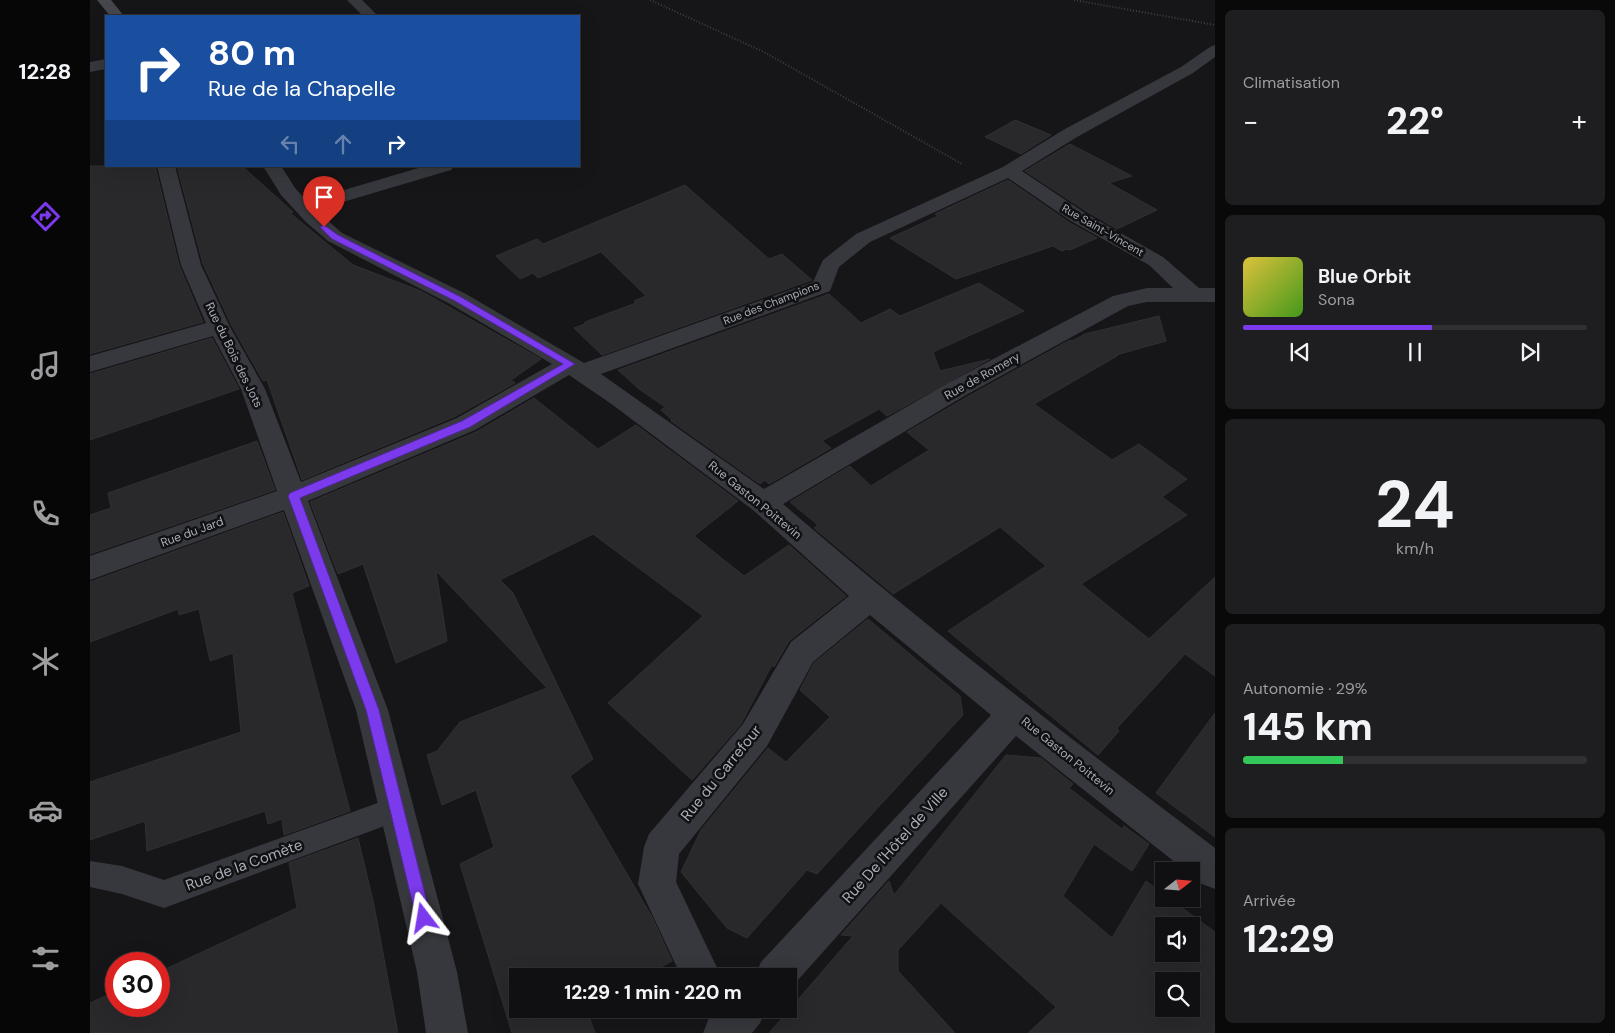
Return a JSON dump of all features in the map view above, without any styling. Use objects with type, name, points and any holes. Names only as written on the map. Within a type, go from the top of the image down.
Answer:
[{"type":"main road","points":[[104,0],[117,15]]},
{"type":"street","points":[[354,0],[370,15]]},
{"type":"street","name":"Rue des Champions","points":[[576,368],[822,286],[830,264],[863,238],[1000,175],[1071,133],[1187,70],[1215,50]]},
{"type":"street","points":[[90,67],[105,64]]},
{"type":"street","name":"Rue du Bois des Jots","points":[[166,167],[190,265],[219,326],[253,389],[372,710],[437,972],[447,1033]]},
{"type":"street","name":"Rue Gaston Poittevin","points":[[273,167],[288,191],[303,208],[335,237],[458,299],[576,368],[619,396],[763,503],[870,597],[1066,756],[1215,871]]},
{"type":"street","points":[[303,208],[442,167]]},
{"type":"street","name":"Rue Saint-Vincent","points":[[1000,175],[1156,261],[1203,294]]},
{"type":"street","name":"Rue de Romery","points":[[763,503],[957,389],[1121,301],[1147,295],[1203,294]]},
{"type":"street","points":[[90,364],[219,326]]},
{"type":"street","name":"Rue du Jard","points":[[90,568],[294,496],[466,424],[576,368]]},
{"type":"street","name":"Rue du Carrefour","points":[[697,968],[657,884],[662,846],[754,735],[802,652],[870,597]]},
{"type":"street","name":"Rue De l'Hôtel de Ville","points":[[782,968],[1015,713]]},
{"type":"lane","name":"Rue de la Comète","points":[[90,874],[122,880],[164,894],[397,809]]},
{"type":"path","points":[[650,0],[764,52],[1000,175]]},
{"type":"path","points":[[1074,0],[1215,25]]},
{"type":"building","points":[[1015,120],[1051,135],[1021,154],[985,137]]},
{"type":"building","points":[[1070,144],[1132,176],[1109,183],[1157,210],[1117,229],[1025,171]]},
{"type":"building","points":[[90,166],[155,167],[179,265],[203,322],[90,354]]},
{"type":"building","points":[[177,167],[243,167],[293,212],[290,213],[353,265],[421,291],[541,359],[511,380],[515,383],[456,416],[302,480],[267,380],[263,381],[232,326],[203,264]]},
{"type":"building","points":[[1008,180],[1070,223],[1097,238],[1070,250],[1062,251],[1053,246],[956,279],[890,238],[938,216],[935,214]]},
{"type":"building","points":[[685,185],[769,259],[782,254],[812,280],[602,355],[574,328],[636,303],[634,301],[646,296],[601,252],[538,278],[533,273],[520,279],[496,256],[537,239],[543,244]]},
{"type":"building","points":[[979,283],[1024,311],[933,352],[940,371],[990,359],[887,416],[879,409],[822,441],[831,448],[769,484],[765,480],[760,484],[671,421],[661,410],[665,407],[639,389],[618,370],[829,294],[861,323],[890,309],[900,316]]},
{"type":"building","points":[[1159,316],[1166,341],[1116,355],[1034,404],[1112,460],[1139,444],[1187,479],[1162,497],[1187,515],[1081,584],[1149,639],[1215,577],[1215,676],[1185,654],[1117,728],[1119,731],[1098,755],[948,631],[1046,566],[1000,527],[893,594],[814,528],[818,525],[790,502],[850,466],[871,486],[929,450],[907,432],[1070,340],[1072,341],[1085,334]]},
{"type":"building","points":[[212,338],[239,389],[90,440],[90,374]]},
{"type":"building","points":[[534,398],[598,449],[636,425],[738,501],[694,536],[744,576],[789,545],[846,596],[789,641],[774,667],[772,665],[741,724],[692,780],[608,703],[703,616],[593,534],[500,580],[513,593],[593,759],[570,776],[652,917],[672,961],[659,968],[509,968],[509,1018],[589,1018],[595,1033],[512,1033],[460,864],[494,847],[476,790],[442,805],[427,755],[437,751],[460,722],[547,688],[436,571],[447,641],[396,663],[363,564],[338,574],[310,502],[476,432]]},
{"type":"building","points":[[257,441],[275,490],[90,554],[90,515],[111,508],[108,493]]},
{"type":"building","points":[[283,512],[309,586],[292,593],[350,811],[284,835],[282,819],[268,824],[265,811],[147,851],[145,821],[90,840],[90,782],[241,732],[233,653],[210,661],[199,609],[179,615],[178,609],[90,642],[90,582]]},
{"type":"building","points":[[868,619],[960,696],[963,715],[817,874],[807,870],[747,938],[727,928],[681,872],[701,830],[768,748],[786,762],[830,717],[800,690],[814,663]]},
{"type":"building","points":[[1215,713],[1215,837],[1156,793]]},
{"type":"building","points":[[1006,755],[1041,758],[1073,784],[1069,788],[1122,829],[1124,826],[1149,844],[1132,871],[1094,844],[1063,896],[1112,938],[1146,881],[1155,888],[1155,908],[1182,908],[1195,917],[1155,917],[1155,962],[1200,962],[1200,921],[1215,932],[1215,1033],[1028,1033],[1056,1007],[941,903],[898,950],[898,971],[955,1033],[769,1033],[782,1018],[797,1018],[797,1001],[853,936],[841,935],[889,881],[894,895]]},
{"type":"building","points":[[358,838],[374,905],[398,1033],[90,1033],[90,1003],[105,996],[105,1017],[170,1017],[170,967],[297,908],[289,863]]},
{"type":"route","points":[[324,227],[335,237],[458,299],[570,364],[466,424],[294,496],[372,710],[424,918]]}]
